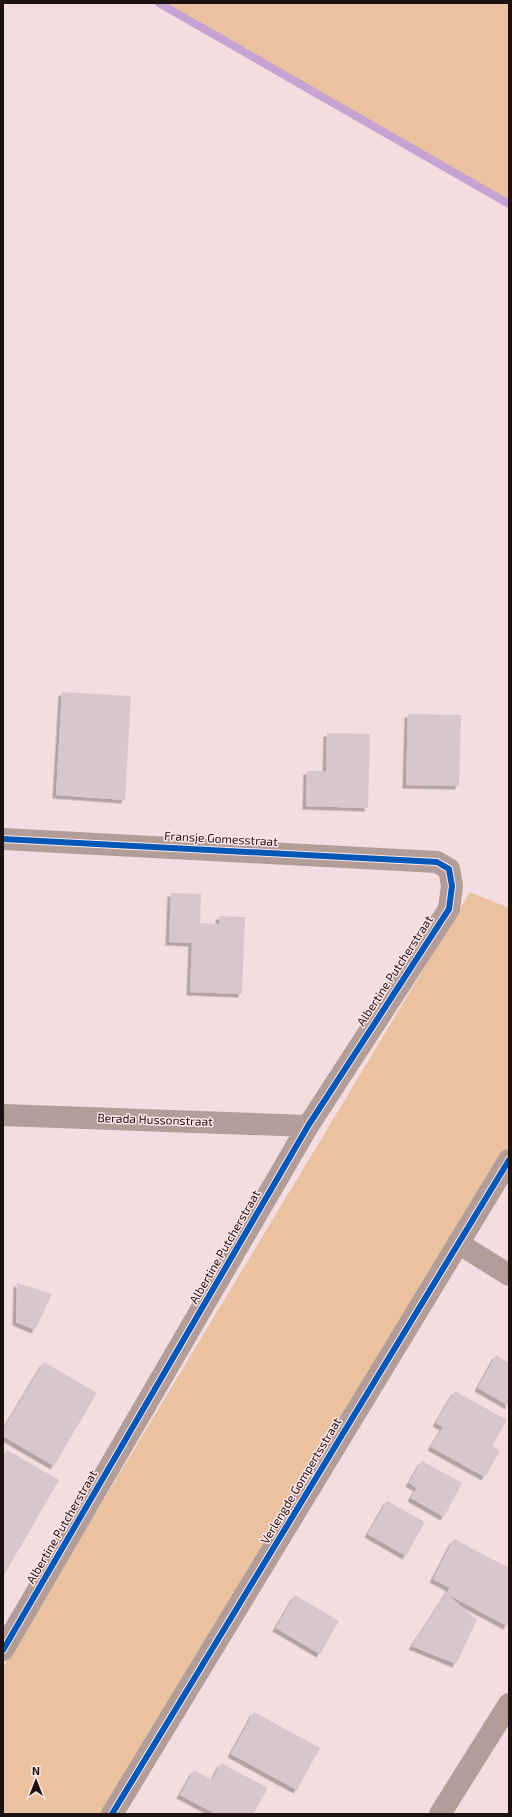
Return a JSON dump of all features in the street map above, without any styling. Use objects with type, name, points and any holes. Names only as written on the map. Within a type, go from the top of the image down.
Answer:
[{"type":"street","name":"Fransje Gomesstraat","points":[[3,839],[437,862]]},
{"type":"street","name":"Albertine Putcherstraat","points":[[6,1636],[308,1126],[449,909],[452,886],[449,870],[437,862]]},
{"type":"street","name":"Berada Hussonstraat","points":[[3,1115],[308,1126]]},
{"type":"street","name":"Verlengde Gompertsstraat","points":[[112,1814],[509,1160]]},
{"type":"street","points":[[458,1243],[509,1275]]},
{"type":"street","points":[[440,1814],[509,1704]]},
{"type":"shaded area","points":[[159,3],[509,3],[509,204]]},
{"type":"shaded area","points":[[470,892],[509,908],[509,1173],[114,1814],[3,1814],[3,1667]]},
{"type":"building","points":[[62,692],[131,696],[125,800],[56,795]]},
{"type":"building","points":[[408,714],[461,715],[459,786],[406,785]]},
{"type":"building","points":[[327,733],[370,734],[368,808],[306,806],[307,771],[326,771]]},
{"type":"building","points":[[171,893],[201,894],[200,923],[219,924],[219,916],[245,917],[242,994],[190,992],[192,943],[169,942]]},
{"type":"building","points":[[17,1283],[52,1294],[35,1330],[16,1322]]},
{"type":"building","points":[[496,1355],[509,1363],[509,1406],[478,1388]]},
{"type":"building","points":[[44,1362],[97,1393],[54,1466],[3,1436],[3,1430]]},
{"type":"building","points":[[455,1391],[507,1420],[492,1446],[500,1451],[485,1477],[431,1447],[443,1427],[436,1423]]},
{"type":"building","points":[[7,1450],[59,1480],[3,1577],[3,1457]]},
{"type":"building","points":[[422,1461],[462,1483],[444,1517],[411,1498],[417,1488],[409,1483]]},
{"type":"building","points":[[387,1501],[425,1522],[406,1556],[368,1534]]},
{"type":"building","points":[[454,1539],[509,1568],[509,1622],[507,1626],[447,1594],[477,1620],[456,1664],[412,1646],[450,1588],[433,1579]]},
{"type":"building","points":[[295,1595],[339,1621],[320,1654],[276,1628]]},
{"type":"building","points":[[254,1712],[320,1748],[297,1790],[231,1754]]},
{"type":"building","points":[[221,1763],[268,1788],[253,1814],[216,1814],[180,1795],[194,1770],[212,1780]]},
{"type":"waterway","points":[[159,3],[509,204]]},
{"type":"cycle path","points":[[3,839],[437,862],[449,869],[452,886],[449,909],[308,1126],[3,1650]]},
{"type":"cycle path","points":[[112,1814],[509,1160]]}]
